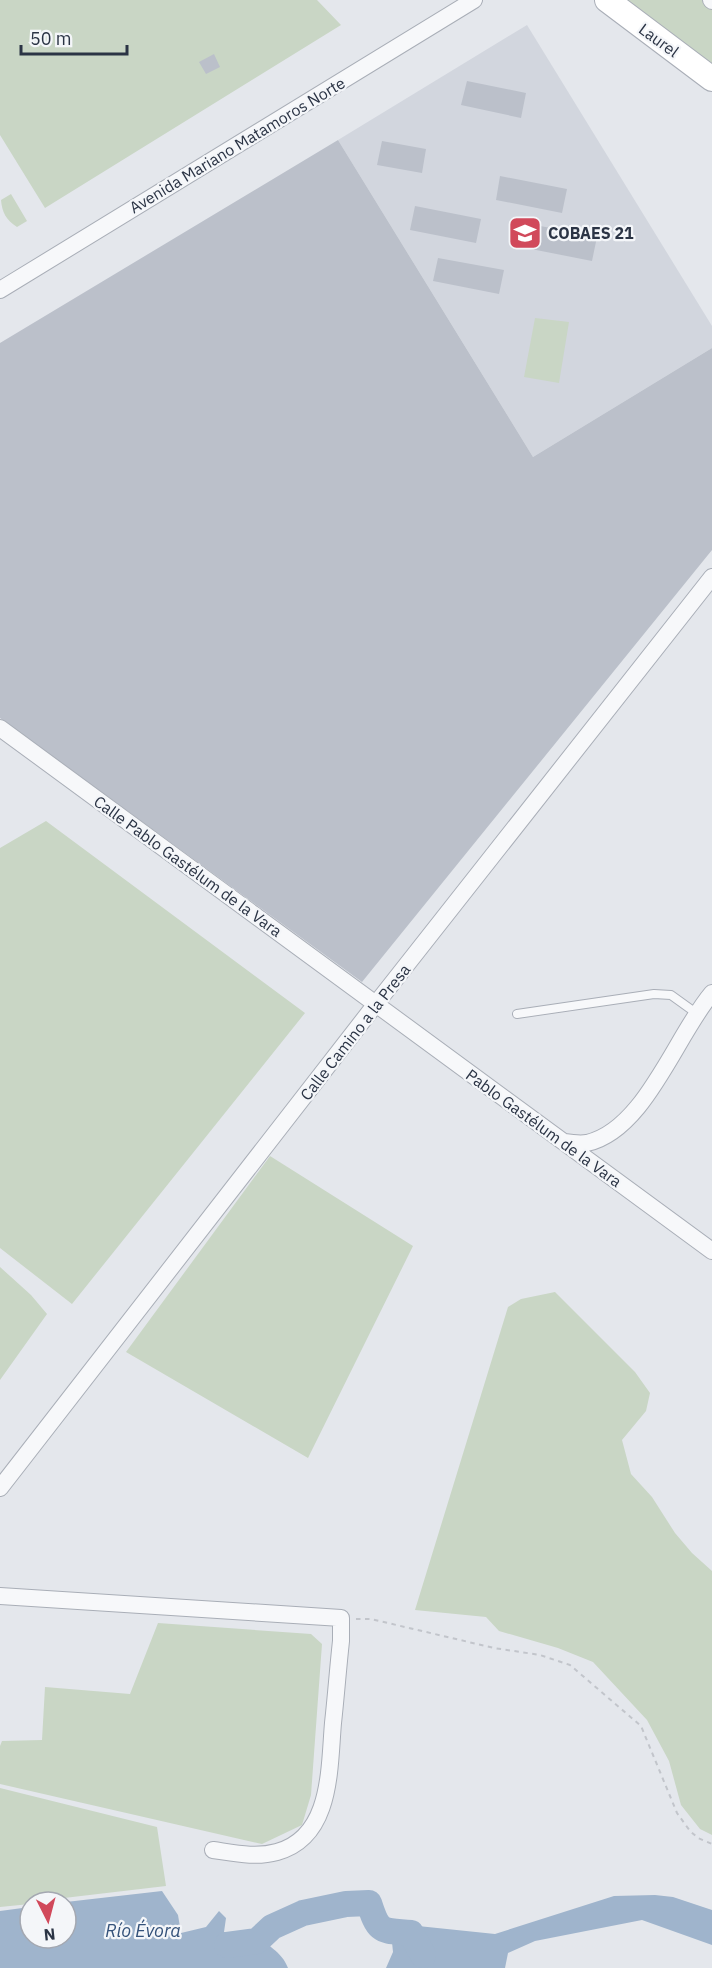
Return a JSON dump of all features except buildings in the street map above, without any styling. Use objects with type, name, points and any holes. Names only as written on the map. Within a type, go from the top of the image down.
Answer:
[{"type":"street","name":"Avenida Mariano Matamoros Norte","points":[[0,290],[474,0]]},
{"type":"street","name":"Laurel","points":[[607,0],[712,79]]},
{"type":"street","name":"Calle Camino a la Presa","points":[[0,1488],[375,1005],[712,577]]},
{"type":"street","name":"Calle Pablo Gastélum de la Vara","points":[[0,728],[375,1005]]},
{"type":"street","points":[[563,1142],[585,1143],[604,1137],[622,1124],[659,1077],[696,1013],[712,993]]},
{"type":"street","name":"Pablo Gastélum de la Vara","points":[[375,1005],[712,1251]]},
{"type":"street","points":[[0,1596],[341,1618],[341,1641],[326,1795],[313,1826],[308,1833],[279,1852],[251,1855],[213,1850]]},
{"type":"lane","points":[[517,1014],[654,994],[671,995],[696,1013]]},
{"type":"path","points":[[341,1618],[371,1619],[494,1648],[540,1655],[570,1665],[642,1726],[677,1813],[690,1831],[698,1838],[712,1844]]},
{"type":"shaded area","name":"COBAES 21","points":[[527,25],[712,326],[712,348],[533,457],[338,140]]},
{"type":"green space","points":[[0,0],[317,0],[341,25],[45,208],[0,135]]},
{"type":"green space","points":[[626,0],[702,0],[712,10],[712,64]]},
{"type":"green space","points":[[11,194],[27,221],[17,227],[7,219],[1,200]]},
{"type":"green space","points":[[535,318],[569,322],[559,383],[524,377]]},
{"type":"green space","points":[[46,821],[305,1013],[72,1304],[0,1248],[0,848]]},
{"type":"green space","points":[[270,1156],[413,1246],[308,1458],[126,1352]]},
{"type":"green space","points":[[0,1267],[31,1295],[47,1314],[0,1380]]},
{"type":"green space","points":[[555,1292],[635,1372],[650,1393],[646,1411],[622,1440],[631,1474],[652,1497],[675,1533],[712,1571],[712,1835],[700,1829],[681,1805],[669,1761],[647,1720],[593,1662],[558,1648],[499,1631],[486,1617],[415,1610],[508,1307],[521,1299]]},
{"type":"green space","points":[[158,1623],[311,1634],[322,1644],[311,1795],[302,1825],[262,1844],[0,1784],[2,1741],[42,1740],[45,1687],[130,1694]]},
{"type":"green space","points":[[0,1788],[157,1827],[166,1886],[78,1896],[78,1890],[18,1890],[18,1905],[0,1907]]},
{"type":"water","name":"Río Évora","points":[[162,1891],[178,1915],[181,1933],[206,1927],[219,1911],[226,1918],[224,1932],[255,1932],[282,1957],[288,1968],[0,1968],[0,1911],[18,1909],[18,1950],[78,1950],[78,1901]]},
{"type":"water","points":[[614,1896],[673,1897],[712,1910],[712,1945],[642,1920],[535,1941],[508,1953],[505,1968],[386,1968],[393,1952],[392,1942],[399,1933],[418,1926],[495,1934]]},
{"type":"waterway","name":"Río Évora","points":[[227,1945],[257,1941],[272,1927],[303,1913],[346,1904],[369,1903],[382,1928],[411,1933],[423,1955]]},
{"type":"place","name":"COBAES 21","points":[[525,233]]}]
